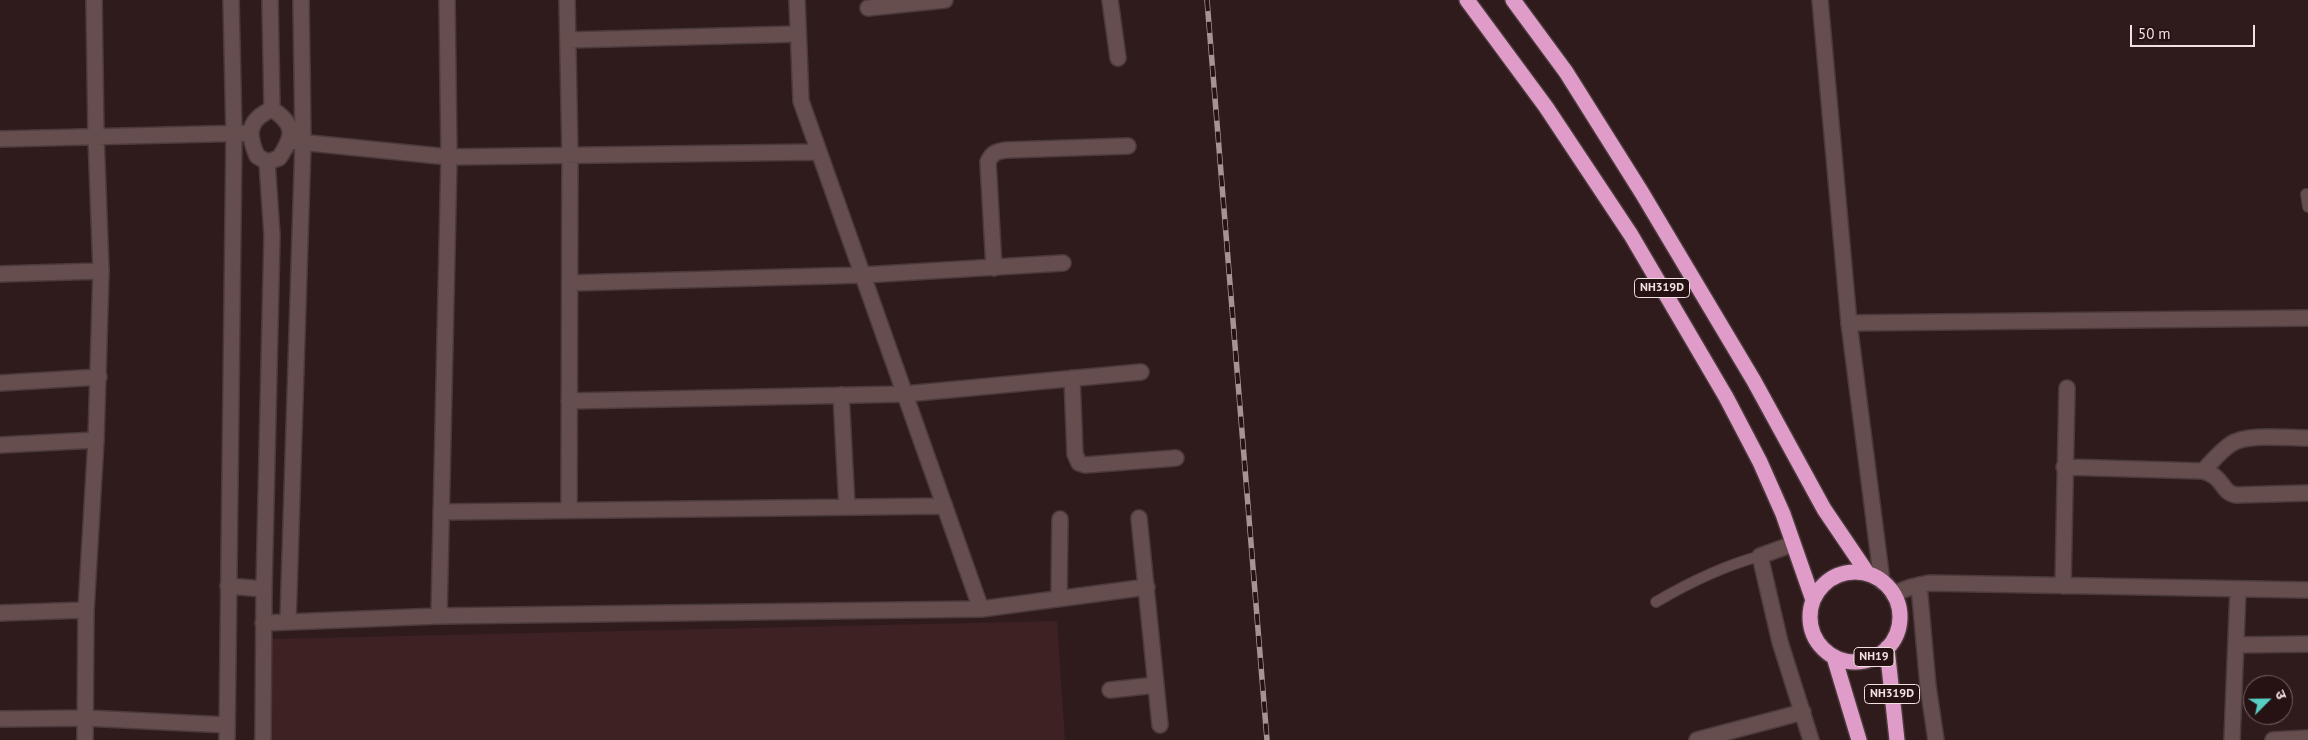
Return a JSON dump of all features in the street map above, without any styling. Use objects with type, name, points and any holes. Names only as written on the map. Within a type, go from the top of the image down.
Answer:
[{"type":"highway","name":"NH319D","points":[[1467,0],[1546,107],[1631,235],[1726,397],[1748,438],[1783,514],[1813,600]]},
{"type":"highway","name":"NH319D","points":[[1513,0],[1566,72],[1642,193],[1754,381],[1824,509],[1868,574]]},
{"type":"highway","points":[[1813,600],[1822,586],[1835,576],[1851,572],[1868,574],[1882,582],[1894,594]]},
{"type":"highway","name":"NH19","points":[[1813,600],[1810,616],[1812,633],[1821,647],[1834,657],[1850,662],[1866,661],[1881,654],[1893,642],[1899,626],[1899,610],[1894,594]]},
{"type":"highway","name":"NH319D","points":[[1887,648],[1897,740]]},
{"type":"highway","name":"NH319D","points":[[1834,657],[1859,740]]},
{"type":"street","points":[[85,740],[86,610],[96,440],[101,271],[96,138],[94,0]]},
{"type":"street","points":[[0,718],[85,718],[227,733],[234,134],[231,0]]},
{"type":"street","points":[[270,0],[272,109]]},
{"type":"street","points":[[288,622],[296,141],[301,0]]},
{"type":"street","points":[[439,616],[449,157],[447,0]]},
{"type":"street","points":[[567,0],[570,155],[568,510]]},
{"type":"street","points":[[797,0],[801,101],[981,609]]},
{"type":"street","points":[[868,8],[945,0]]},
{"type":"street","points":[[1110,0],[1118,58]]},
{"type":"street","points":[[1820,0],[1849,323],[1882,582]]},
{"type":"street","points":[[568,40],[798,34]]},
{"type":"street","points":[[272,109],[260,114],[254,122],[250,133],[257,156],[267,162],[279,158],[296,141]]},
{"type":"street","points":[[272,109],[286,118],[296,141]]},
{"type":"street","points":[[0,139],[250,133]]},
{"type":"street","points":[[296,141],[449,157],[819,152]]},
{"type":"street","points":[[994,268],[988,162],[990,156],[994,153],[1008,150],[1128,146]]},
{"type":"street","points":[[264,740],[263,623],[272,234],[267,162]]},
{"type":"street","points":[[570,283],[863,275],[1063,263]]},
{"type":"street","points":[[0,274],[101,271]]},
{"type":"street","points":[[1849,323],[2308,318]]},
{"type":"street","points":[[569,401],[905,394],[1141,372]]},
{"type":"street","points":[[0,383],[98,377]]},
{"type":"street","points":[[1072,378],[1075,454],[1079,463],[1085,465],[1176,458]]},
{"type":"street","points":[[2063,586],[2067,388]]},
{"type":"street","points":[[841,395],[847,507]]},
{"type":"street","points":[[2203,471],[2223,449],[2236,441],[2248,438],[2308,438]]},
{"type":"street","points":[[0,445],[96,440]]},
{"type":"street","points":[[2064,467],[2203,471],[2215,475],[2233,495],[2308,492]]},
{"type":"street","points":[[442,512],[944,506]]},
{"type":"street","points":[[1059,598],[1060,518]]},
{"type":"street","points":[[1139,518],[1160,725]]},
{"type":"street","points":[[1793,544],[1760,556],[1780,642],[1811,740]]},
{"type":"street","points":[[1894,594],[1919,585],[1929,584],[2306,590]]},
{"type":"street","points":[[1919,585],[1928,686],[1936,740]]},
{"type":"street","points":[[228,586],[264,589]]},
{"type":"street","points":[[263,623],[439,616],[981,609],[1147,587]]},
{"type":"street","points":[[2232,740],[2238,589]]},
{"type":"street","points":[[0,613],[86,610]]},
{"type":"street","points":[[2236,645],[2308,644]]},
{"type":"street","points":[[1110,690],[1156,685]]},
{"type":"street","points":[[1697,740],[1803,712]]},
{"type":"street","points":[[2273,740],[2308,738]]},
{"type":"lane","points":[[2306,194],[2308,207]]},
{"type":"lane","points":[[1656,602],[1688,583],[1728,565],[1760,556]]},
{"type":"shaded area","points":[[1057,621],[1065,740],[271,740],[271,639]]},
{"type":"railway","points":[[1207,0],[1267,740]]}]
